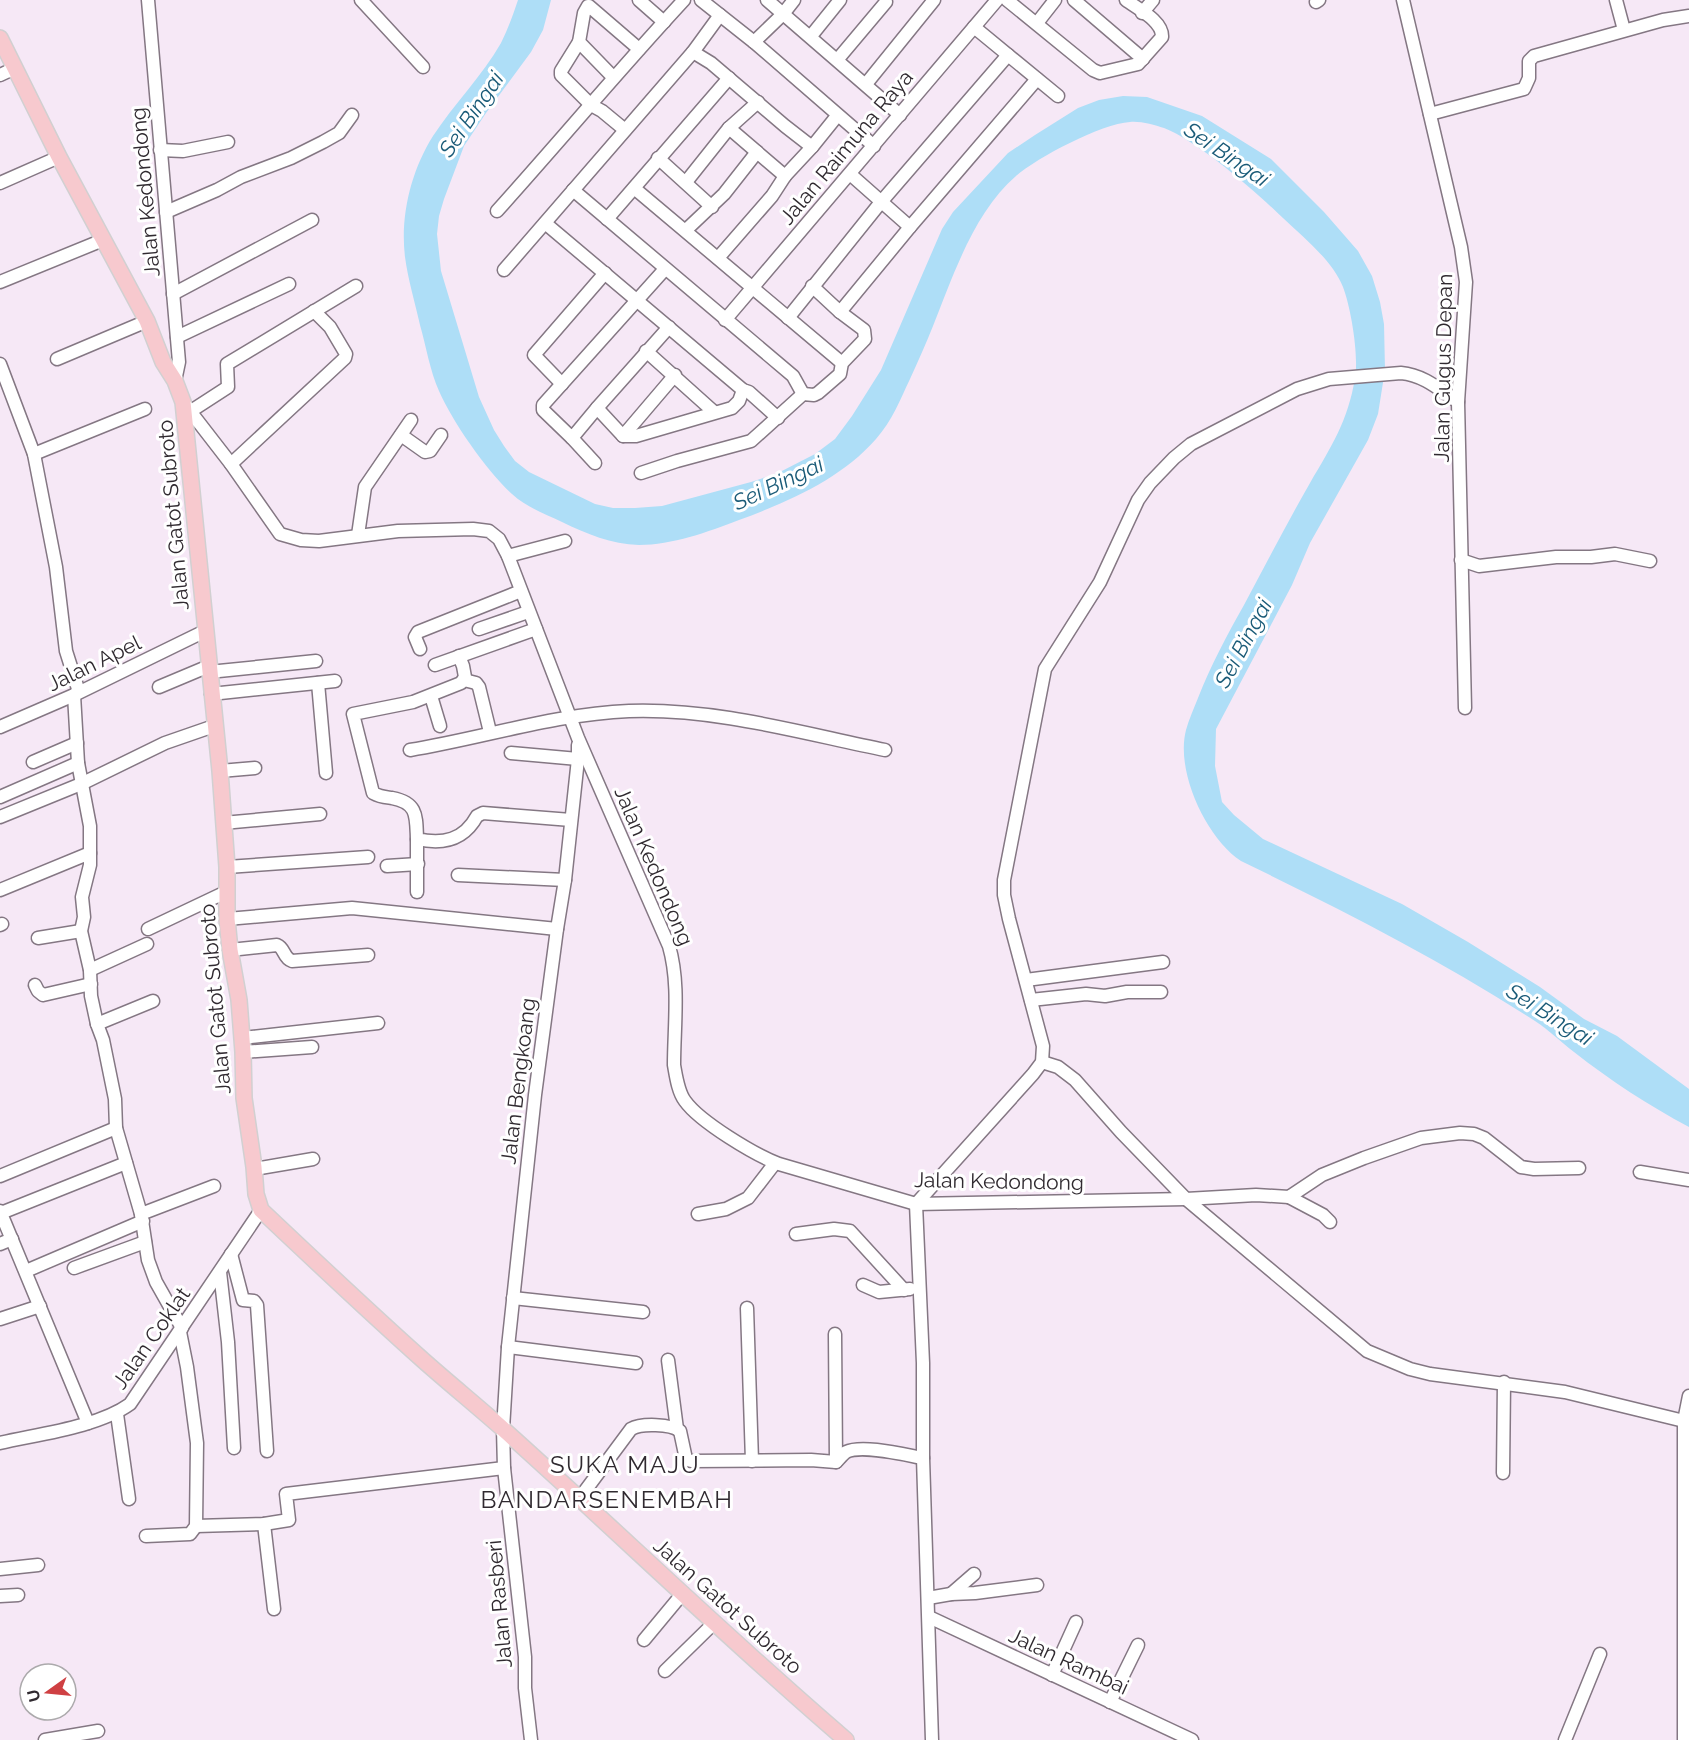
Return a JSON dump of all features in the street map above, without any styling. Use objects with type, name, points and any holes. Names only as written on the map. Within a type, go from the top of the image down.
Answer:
[{"type":"main road","name":"Jalan Gatot Subroto","points":[[0,38],[59,157],[147,321],[163,362],[187,406],[205,631],[220,771],[222,824],[227,867],[227,919],[239,1000],[244,1098],[254,1169],[255,1194],[261,1210],[424,1360],[503,1429],[713,1624],[740,1644],[842,1739]]},
{"type":"street","name":"Jalan Kedondong","points":[[147,0],[179,362],[175,381]]},
{"type":"street","points":[[361,0],[423,67]]},
{"type":"street","points":[[639,0],[664,22]]},
{"type":"street","points":[[497,211],[613,77],[684,0]]},
{"type":"street","points":[[701,0],[754,42],[874,146]]},
{"type":"street","points":[[767,0],[838,59],[900,115]]},
{"type":"street","points":[[754,42],[794,0]]},
{"type":"street","points":[[811,36],[840,0]]},
{"type":"street","points":[[866,84],[934,0]]},
{"type":"street","name":"Jalan Raimuna Raya","points":[[725,320],[997,0]]},
{"type":"street","points":[[1007,0],[1095,72],[1135,65],[1162,37],[1159,26],[1126,0]]},
{"type":"street","points":[[1036,23],[1055,0]]},
{"type":"street","points":[[1074,0],[1143,59]]},
{"type":"street","points":[[1142,13],[1153,0]]},
{"type":"street","name":"Jalan Gugus Depan","points":[[1403,0],[1461,247],[1466,282],[1458,402],[1465,708]]},
{"type":"street","points":[[1616,0],[1624,30]]},
{"type":"street","points":[[838,59],[886,1]]},
{"type":"street","points":[[625,130],[591,105],[561,75],[564,65],[579,42],[585,13],[591,3],[639,49]]},
{"type":"street","points":[[504,270],[693,52],[720,15]]},
{"type":"street","points":[[1430,114],[1521,91],[1528,82],[1528,63],[1531,57],[1624,30],[1689,16]]},
{"type":"street","points":[[974,27],[1058,96]]},
{"type":"street","points":[[579,42],[613,77]]},
{"type":"street","points":[[693,52],[711,63],[812,147]]},
{"type":"street","points":[[788,318],[881,202],[1008,56]]},
{"type":"street","points":[[0,75],[15,68]]},
{"type":"street","points":[[607,219],[729,78]]},
{"type":"street","points":[[840,312],[1037,79]]},
{"type":"street","points":[[686,182],[729,128],[758,102]]},
{"type":"street","points":[[166,212],[323,142],[339,133],[352,115]]},
{"type":"street","points":[[718,258],[837,116]]},
{"type":"street","points":[[729,128],[785,176]]},
{"type":"street","points":[[160,150],[183,151],[228,142]]},
{"type":"street","points":[[686,230],[712,207],[757,152]]},
{"type":"street","points":[[0,183],[59,157]]},
{"type":"street","points":[[658,158],[712,207]]},
{"type":"street","points":[[850,174],[910,227]]},
{"type":"street","points":[[634,188],[686,230],[751,289],[842,363]]},
{"type":"street","points":[[573,190],[793,376],[803,394]]},
{"type":"street","points":[[173,294],[312,220]]},
{"type":"street","points":[[545,223],[778,418]]},
{"type":"street","points":[[0,282],[103,240]]},
{"type":"street","points":[[595,463],[542,408],[665,270]]},
{"type":"street","points":[[562,384],[534,355],[605,273]]},
{"type":"street","points":[[177,337],[289,284]]},
{"type":"street","points":[[187,406],[228,387],[227,364],[356,286]]},
{"type":"street","points":[[641,473],[751,441],[803,394],[814,395],[840,374],[842,363],[865,339],[865,334],[812,286]]},
{"type":"street","points":[[231,464],[345,358],[346,354],[330,327],[314,311]]},
{"type":"street","points":[[57,359],[147,321]]},
{"type":"street","points":[[572,438],[669,327]]},
{"type":"street","points":[[646,351],[714,412]]},
{"type":"street","points":[[0,364],[34,454],[56,567],[66,651],[76,694],[78,764],[90,826],[90,865],[82,897],[84,917],[81,932],[90,970],[91,996],[115,1099],[116,1128],[142,1217],[145,1242],[156,1282],[181,1330],[187,1367],[196,1443],[196,1526],[190,1534],[146,1536]]},
{"type":"street","points":[[932,1740],[916,1204],[993,1121],[1042,1062],[1043,1046],[1007,911],[1004,880],[1045,669],[1100,582],[1138,500],[1150,483],[1191,444],[1297,389],[1329,379],[1410,374],[1424,379],[1458,402]]},
{"type":"street","points":[[623,436],[675,375]]},
{"type":"street","points":[[623,436],[643,434],[732,408],[739,401],[743,390]]},
{"type":"street","name":"Jalan Kedondong","points":[[187,406],[280,534],[301,540],[319,541],[358,535],[473,529],[489,531],[499,539],[508,556],[578,738],[669,946],[674,963],[676,1078],[684,1100],[703,1118],[762,1157],[775,1163],[916,1204],[1186,1199],[1256,1195],[1289,1197]]},
{"type":"street","points":[[597,408],[623,436]]},
{"type":"street","points":[[34,454],[145,410]]},
{"type":"street","points":[[358,535],[364,487],[411,420]]},
{"type":"street","points":[[401,435],[427,452],[441,435]]},
{"type":"street","points":[[508,556],[565,542]]},
{"type":"street","points":[[1461,560],[1479,566],[1556,557],[1615,554],[1650,561]]},
{"type":"street","points":[[420,649],[416,636],[418,632],[520,591]]},
{"type":"street","points":[[479,629],[528,612]]},
{"type":"street","points":[[435,665],[536,629]]},
{"type":"street","name":"Jalan Apel","points":[[0,727],[76,694],[205,631]]},
{"type":"street","points":[[459,656],[464,666],[464,681]]},
{"type":"street","points":[[159,687],[209,669],[316,661]]},
{"type":"street","points":[[211,694],[334,681]]},
{"type":"street","points":[[417,892],[416,819],[411,805],[407,802],[381,797],[371,790],[353,714],[413,702],[464,681],[476,683],[479,687],[490,732]]},
{"type":"street","points":[[318,683],[326,773]]},
{"type":"street","points":[[431,696],[440,726]]},
{"type":"street","points":[[410,750],[445,744],[490,732],[570,718],[627,711],[680,711],[733,718],[885,750]]},
{"type":"street","points":[[0,817],[81,784],[165,743],[214,726]]},
{"type":"street","name":"Jalan Bengkoang","points":[[503,1429],[508,1347],[535,1095],[565,880],[578,759],[578,738]]},
{"type":"street","points":[[33,762],[77,743]]},
{"type":"street","points":[[511,753],[578,759]]},
{"type":"street","points":[[0,797],[78,764]]},
{"type":"street","points":[[220,771],[255,768]]},
{"type":"street","points":[[417,839],[429,842],[446,841],[468,829],[477,816],[483,813],[571,820]]},
{"type":"street","points":[[222,824],[320,814]]},
{"type":"street","points":[[0,890],[90,853]]},
{"type":"street","points":[[227,867],[368,857]]},
{"type":"street","points":[[387,866],[418,864]]},
{"type":"street","points":[[458,875],[565,880]]},
{"type":"street","points":[[148,929],[226,892]]},
{"type":"street","points":[[227,919],[352,908],[557,929]]},
{"type":"street","points":[[38,938],[81,932]]},
{"type":"street","points":[[90,970],[147,944]]},
{"type":"street","points":[[230,950],[277,945],[292,961],[368,956]]},
{"type":"street","points":[[1026,980],[1163,962]]},
{"type":"street","points":[[35,985],[43,995],[91,984]]},
{"type":"street","points":[[1031,1000],[1086,994],[1105,996],[1127,992],[1161,992]]},
{"type":"street","points":[[97,1024],[153,1001]]},
{"type":"street","points":[[243,1045],[378,1023]]},
{"type":"street","points":[[243,1045],[312,1047]]},
{"type":"street","points":[[1042,1062],[1058,1067],[1075,1080],[1121,1132],[1186,1199],[1367,1351],[1410,1369],[1430,1374],[1504,1382],[1564,1392],[1684,1421]]},
{"type":"street","points":[[0,1176],[116,1128]]},
{"type":"street","points":[[1330,1222],[1323,1215],[1289,1197],[1322,1174],[1409,1142],[1450,1133],[1474,1134],[1484,1138],[1521,1167],[1579,1168]]},
{"type":"street","points":[[254,1169],[313,1159]]},
{"type":"street","points":[[88,1423],[26,1271],[6,1241],[0,1212],[126,1163]]},
{"type":"street","points":[[698,1214],[726,1209],[748,1198],[775,1163]]},
{"type":"street","points":[[1640,1172],[1689,1180]]},
{"type":"street","points":[[26,1271],[214,1186]]},
{"type":"street","name":"Jalan Coklat","points":[[0,1442],[88,1423],[117,1414],[130,1404],[261,1210]]},
{"type":"street","points":[[796,1234],[834,1229],[850,1231],[904,1290]]},
{"type":"street","points":[[74,1268],[145,1242]]},
{"type":"street","points":[[231,1254],[243,1300],[254,1301],[257,1305],[267,1451]]},
{"type":"street","points":[[220,1272],[228,1342],[234,1448]]},
{"type":"street","points":[[863,1285],[879,1292],[920,1288]]},
{"type":"street","points":[[513,1298],[643,1312]]},
{"type":"street","points":[[0,1319],[40,1306]]},
{"type":"street","points":[[747,1308],[752,1461]]},
{"type":"street","points":[[835,1334],[836,1462]]},
{"type":"street","points":[[508,1347],[636,1364]]},
{"type":"street","points":[[668,1360],[676,1429]]},
{"type":"street","points":[[1503,1473],[1504,1382]]},
{"type":"street","points":[[1684,1740],[1684,1421],[1689,1396]]},
{"type":"street","points":[[117,1414],[129,1499]]},
{"type":"street","points":[[579,1499],[633,1427],[641,1425],[674,1426],[680,1431],[686,1459],[692,1461],[811,1460],[836,1462],[846,1452],[855,1450],[923,1458]]},
{"type":"street","name":"Jalan Rasberi","points":[[503,1429],[504,1468],[525,1657],[526,1696],[531,1740]]},
{"type":"street","points":[[196,1526],[264,1524],[289,1520],[286,1494],[504,1468]]},
{"type":"street","points":[[264,1524],[274,1609]]},
{"type":"street","points":[[0,1569],[38,1565]]},
{"type":"street","points":[[951,1594],[974,1574]]},
{"type":"street","points":[[928,1598],[1037,1585]]},
{"type":"street","points":[[644,1640],[682,1593]]},
{"type":"street","points":[[0,1596],[18,1595]]},
{"type":"street","name":"Jalan Rambai","points":[[929,1617],[1192,1740]]},
{"type":"street","points":[[1052,1675],[1076,1622]]},
{"type":"street","points":[[665,1671],[713,1624]]},
{"type":"street","points":[[1110,1702],[1138,1646]]},
{"type":"street","points":[[1565,1740],[1600,1654]]},
{"type":"street","points":[[45,1740],[98,1731]]},
{"type":"water","name":"Sei Bingai","points":[[518,0],[551,0],[543,30],[531,52],[464,146],[439,216],[437,234],[441,271],[479,397],[504,446],[515,461],[529,472],[595,504],[613,508],[662,506],[751,482],[778,473],[815,454],[835,439],[881,370],[942,229],[953,212],[1008,153],[1078,108],[1099,100],[1123,96],[1147,97],[1202,116],[1271,159],[1324,212],[1358,251],[1372,276],[1384,324],[1385,370],[1378,414],[1368,440],[1310,543],[1292,585],[1216,729],[1215,766],[1222,802],[1263,839],[1402,904],[1540,987],[1584,1019],[1617,1036],[1689,1089],[1689,1127],[1630,1092],[1588,1063],[1540,1025],[1464,977],[1354,917],[1241,861],[1228,851],[1217,837],[1197,803],[1185,765],[1184,747],[1190,718],[1225,639],[1338,433],[1348,407],[1355,378],[1354,332],[1343,287],[1325,259],[1308,242],[1226,168],[1193,144],[1164,128],[1134,122],[1118,124],[1087,135],[1026,168],[1001,191],[988,208],[966,246],[925,346],[891,418],[876,439],[847,466],[795,497],[727,525],[690,537],[664,543],[639,545],[599,538],[542,513],[517,499],[492,473],[471,446],[445,404],[436,383],[405,257],[406,210],[413,179],[425,150],[501,43]]},
{"type":"district","name":"SUKA MAJU","points":[[625,1464]]},
{"type":"district","name":"BANDARSENEMBAH","points":[[607,1499]]}]
